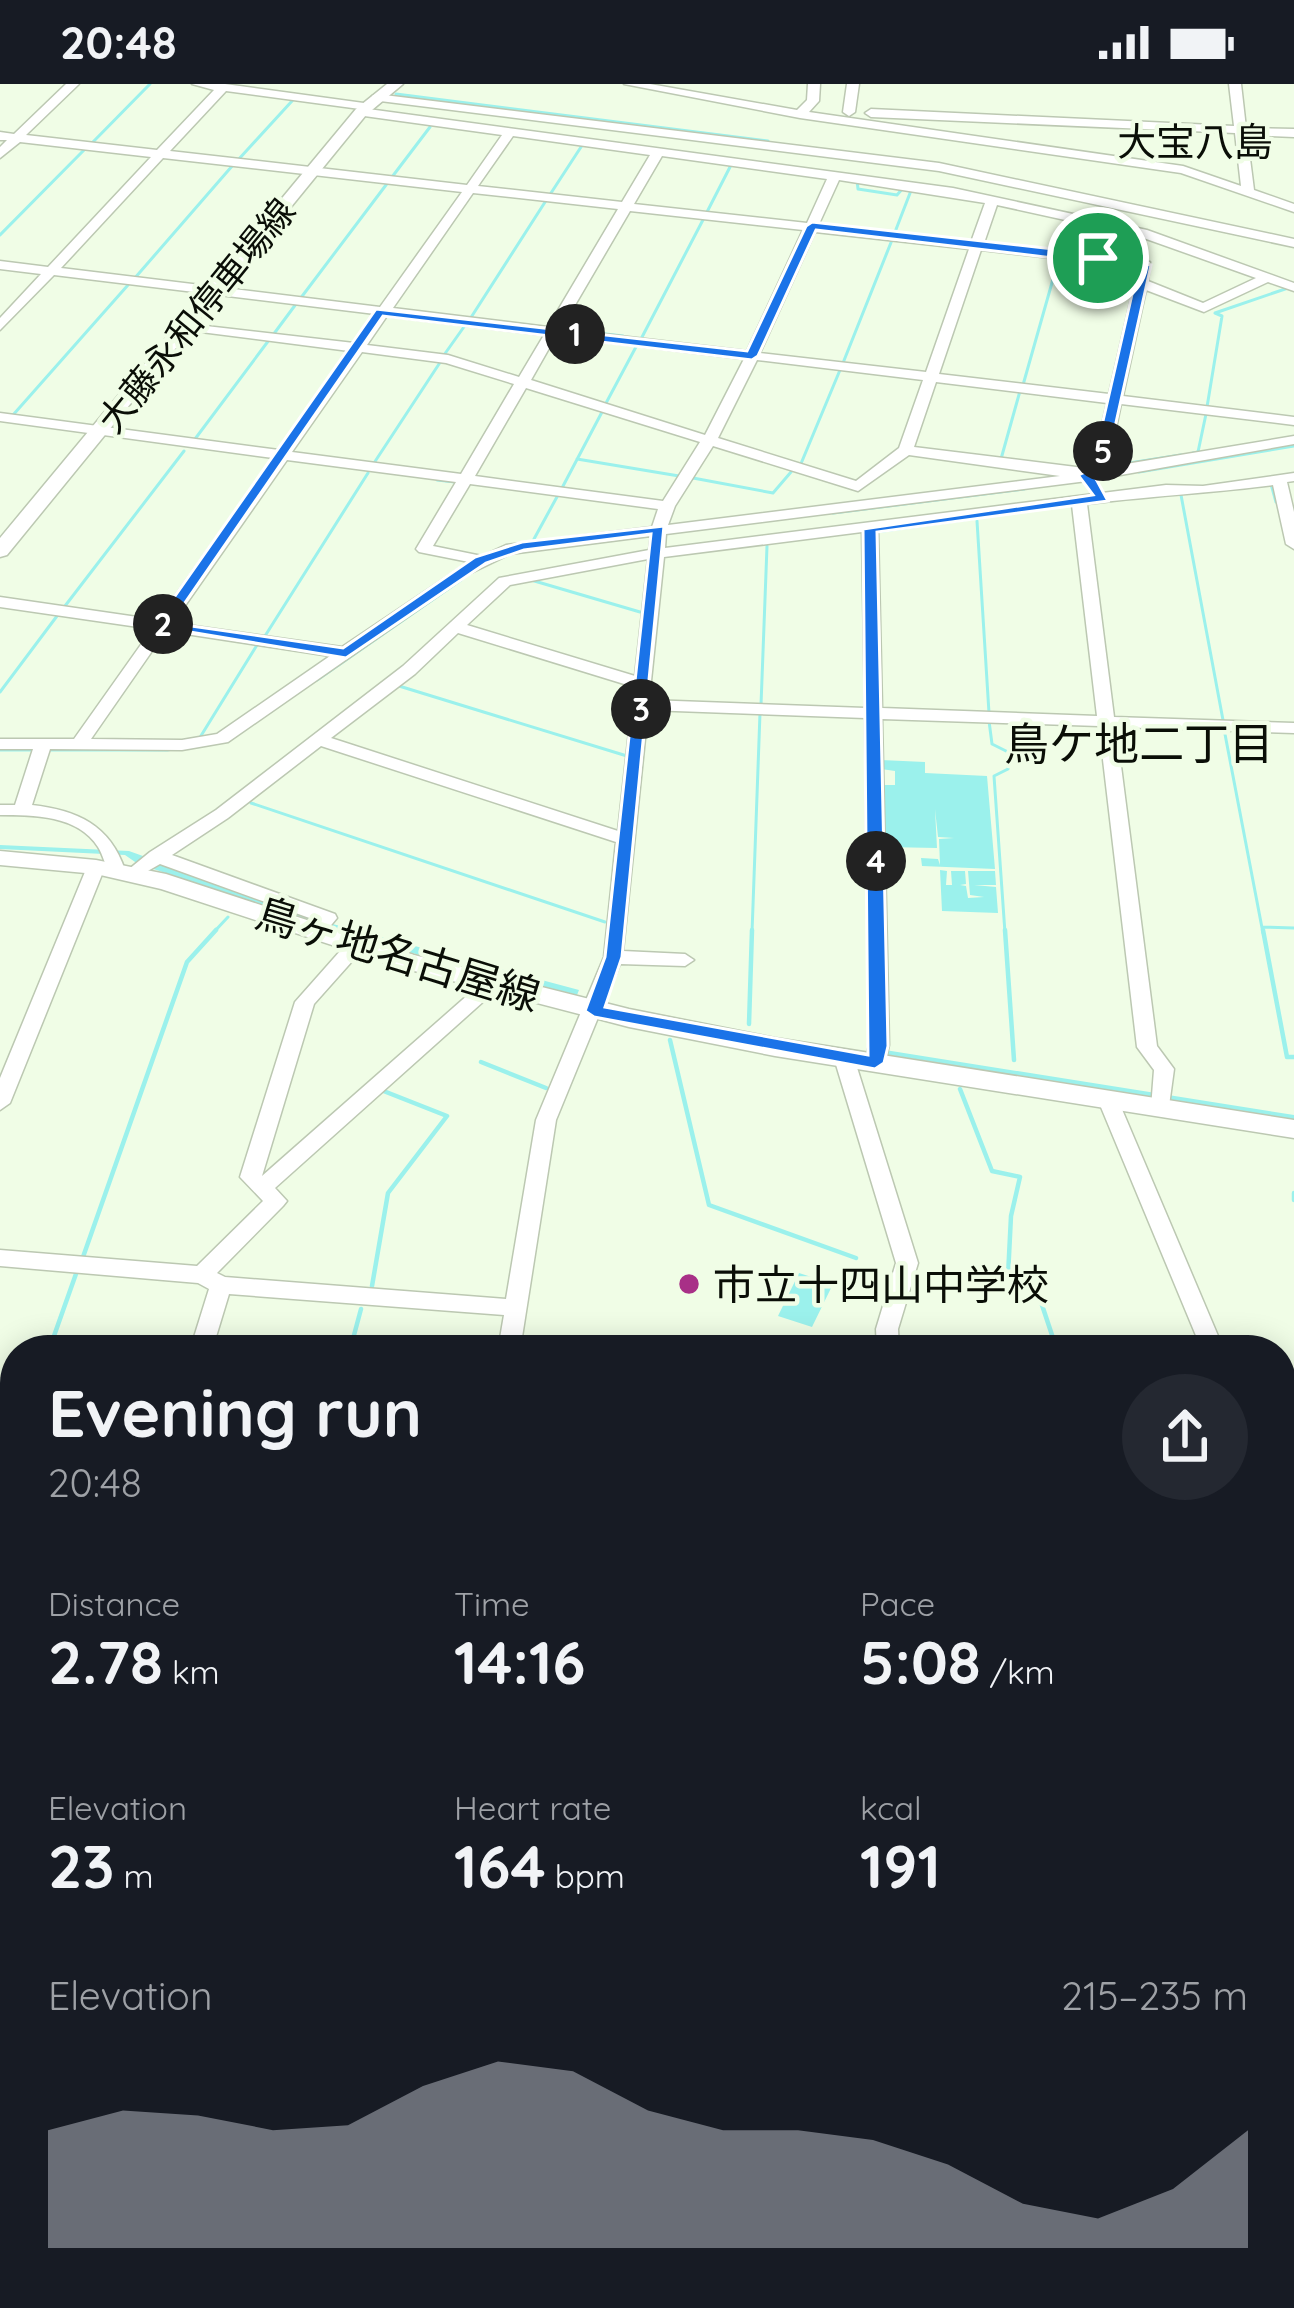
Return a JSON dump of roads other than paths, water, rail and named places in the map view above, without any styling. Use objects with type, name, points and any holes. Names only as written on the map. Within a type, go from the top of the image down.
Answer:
[{"type":"main road","name":"大藤永和停車場線","points":[[0,551],[368,105],[395,84]]},
{"type":"main road","name":"鳥ヶ地名古屋線","points":[[0,858],[126,861],[320,926],[356,945],[594,1011],[844,1058],[1108,1100],[1162,1101],[1294,1130]]},
{"type":"street","points":[[0,154],[73,84]]},
{"type":"street","points":[[198,84],[642,133],[652,129],[939,167],[1294,242]]},
{"type":"street","points":[[630,84],[835,120],[1183,170],[1294,208]]},
{"type":"street","points":[[776,145],[813,101],[814,84]]},
{"type":"street","points":[[849,112],[853,84]]},
{"type":"street","points":[[1235,84],[1249,192]]},
{"type":"street","points":[[0,326],[223,87]]},
{"type":"street","points":[[368,105],[510,132],[992,200],[1142,233],[1294,287]]},
{"type":"street","points":[[835,120],[838,111],[1294,133]]},
{"type":"street","points":[[79,744],[510,132]]},
{"type":"street","points":[[0,136],[1145,265],[1090,475],[1103,498]]},
{"type":"street","points":[[481,560],[424,549],[658,152]]},
{"type":"street","points":[[1113,204],[1129,162]]},
{"type":"street","points":[[512,1335],[546,1120],[614,957],[659,529],[752,356],[835,175]]},
{"type":"street","points":[[185,326],[448,359],[857,487],[906,450],[992,200]]},
{"type":"street","points":[[1098,258],[1142,233]]},
{"type":"street","points":[[0,265],[1294,421]]},
{"type":"street","points":[[1141,283],[1204,308],[1268,277]]},
{"type":"street","points":[[0,417],[668,506]]},
{"type":"street","points":[[0,744],[209,742],[481,560],[522,546],[1090,475],[1294,440]]},
{"type":"street","points":[[906,450],[1090,475]]},
{"type":"street","points":[[0,1103],[126,861],[221,814],[459,628],[479,601],[505,581],[658,554],[1286,478],[1294,544]]},
{"type":"street","points":[[1079,501],[1147,1047],[1164,1069],[1162,1101]]},
{"type":"street","points":[[870,529],[879,1046],[875,1063]]},
{"type":"street","points":[[0,602],[346,653]]},
{"type":"street","points":[[459,628],[643,684]]},
{"type":"street","points":[[641,705],[1294,728]]},
{"type":"street","points":[[317,739],[626,839]]},
{"type":"street","points":[[22,809],[43,744]]},
{"type":"street","points":[[0,810],[56,811],[72,817],[126,861]]},
{"type":"street","points":[[203,1335],[211,1280],[276,1201],[250,1177],[305,1002],[356,945]]},
{"type":"street","points":[[614,957],[685,959]]},
{"type":"street","points":[[263,1187],[493,984]]},
{"type":"street","points":[[844,1058],[907,1263],[908,1274],[887,1335]]},
{"type":"street","points":[[1108,1100],[1207,1335]]},
{"type":"street","points":[[0,1258],[517,1308]]},
{"type":"water","points":[[881,760],[925,762],[925,773],[987,776],[995,869],[922,866],[921,858],[938,859],[940,865],[939,839],[954,838],[938,837],[935,809],[937,848],[886,847],[883,785],[895,785],[895,771],[881,769]]},
{"type":"water","points":[[0,845],[129,851],[329,923],[579,990],[577,995],[408,952],[138,864],[125,855],[0,849]]},
{"type":"water","points":[[940,870],[947,871],[946,885],[952,885],[951,871],[965,871],[966,884],[960,885],[966,886],[968,898],[984,897],[970,895],[968,871],[995,871],[996,885],[974,885],[996,887],[998,913],[942,911]]},
{"type":"water","points":[[885,1050],[1294,1115],[1294,1120],[884,1054]]},
{"type":"water","points":[[799,1273],[833,1284],[812,1327],[778,1316]]},
{"type":"waterway","points":[[91,144],[150,84]]},
{"type":"waterway","points":[[396,94],[768,141]]},
{"type":"waterway","points":[[238,160],[292,101]]},
{"type":"waterway","points":[[392,177],[430,127]]},
{"type":"waterway","points":[[551,193],[581,147]]},
{"type":"waterway","points":[[0,235],[86,148]]},
{"type":"waterway","points":[[134,279],[233,165]]},
{"type":"waterway","points":[[707,212],[730,167]]},
{"type":"waterway","points":[[857,180],[858,189],[897,195],[903,188]]},
{"type":"waterway","points":[[300,299],[389,181]]},
{"type":"waterway","points":[[895,232],[912,188]]},
{"type":"waterway","points":[[470,319],[547,199]]},
{"type":"waterway","points":[[641,339],[705,216]]},
{"type":"waterway","points":[[1062,251],[1069,224]]},
{"type":"waterway","points":[[843,363],[892,240]]},
{"type":"waterway","points":[[1023,385],[1059,258]]},
{"type":"waterway","points":[[13,415],[128,285]]},
{"type":"waterway","points":[[1207,407],[1222,316],[1215,313],[1288,288]]},
{"type":"waterway","points":[[273,335],[296,304]]},
{"type":"waterway","points":[[444,355],[466,324]]},
{"type":"waterway","points":[[563,329],[623,336]]},
{"type":"waterway","points":[[195,439],[269,340]]},
{"type":"waterway","points":[[605,405],[637,345]]},
{"type":"waterway","points":[[374,463],[441,361]]},
{"type":"waterway","points":[[800,466],[840,370]]},
{"type":"waterway","points":[[1001,459],[1020,391]]},
{"type":"waterway","points":[[577,459],[602,412]]},
{"type":"waterway","points":[[1193,453],[1198,452],[1206,414]]},
{"type":"waterway","points":[[1139,472],[1294,446]]},
{"type":"waterway","points":[[65,606],[184,451]]},
{"type":"waterway","points":[[1110,466],[1181,455]]},
{"type":"waterway","points":[[562,488],[577,459]]},
{"type":"waterway","points":[[577,459],[679,476]]},
{"type":"waterway","points":[[693,478],[773,493],[791,472]]},
{"type":"waterway","points":[[265,636],[368,473]]},
{"type":"waterway","points":[[437,480],[455,482]]},
{"type":"waterway","points":[[1271,484],[1276,502]]},
{"type":"waterway","points":[[833,513],[1024,489]]},
{"type":"waterway","points":[[534,539],[558,495],[554,494]]},
{"type":"waterway","points":[[1181,495],[1223,720]]},
{"type":"waterway","points":[[876,532],[1070,505]]},
{"type":"waterway","points":[[977,521],[989,713]]},
{"type":"waterway","points":[[761,705],[767,546]]},
{"type":"waterway","points":[[317,680],[461,580]]},
{"type":"waterway","points":[[531,580],[640,612]]},
{"type":"waterway","points":[[0,692],[57,616]]},
{"type":"waterway","points":[[183,741],[199,739],[257,645]]},
{"type":"waterway","points":[[399,686],[627,756]]},
{"type":"waterway","points":[[752,933],[760,713]]},
{"type":"waterway","points":[[989,721],[992,744],[1010,753],[1008,769],[994,776],[1005,933]]},
{"type":"waterway","points":[[1224,729],[1263,933]]},
{"type":"waterway","points":[[44,750],[167,750],[223,742]]},
{"type":"waterway","points":[[0,750],[35,750]]},
{"type":"waterway","points":[[251,803],[605,922]]},
{"type":"waterway","points":[[213,933],[228,917]]},
{"type":"waterway","points":[[1262,927],[1294,928]]},
{"type":"waterway","points":[[83,1257],[187,962],[216,930]]},
{"type":"waterway","points":[[749,1024],[752,930]]},
{"type":"waterway","points":[[1005,930],[1014,1060]]},
{"type":"waterway","points":[[1263,930],[1287,1057],[1294,1057]]},
{"type":"waterway","points":[[670,1040],[709,1205],[856,1258]]},
{"type":"waterway","points":[[481,1062],[546,1088]]},
{"type":"waterway","points":[[960,1089],[992,1171],[1020,1177],[1011,1216],[1008,1276],[1033,1278],[1052,1335]]},
{"type":"waterway","points":[[372,1286],[388,1193],[447,1116],[381,1090]]},
{"type":"waterway","points":[[1294,1193],[1294,1200]]},
{"type":"waterway","points":[[54,1335],[77,1271]]},
{"type":"waterway","points":[[354,1335],[361,1309]]},
{"type":"place","name":"市立十四山中学校","points":[[689,1284]]},
{"type":"district","name":"大宝八島","points":[[1195,141]]},
{"type":"district","name":"鳥ケ地二丁目","points":[[1139,743]]}]
